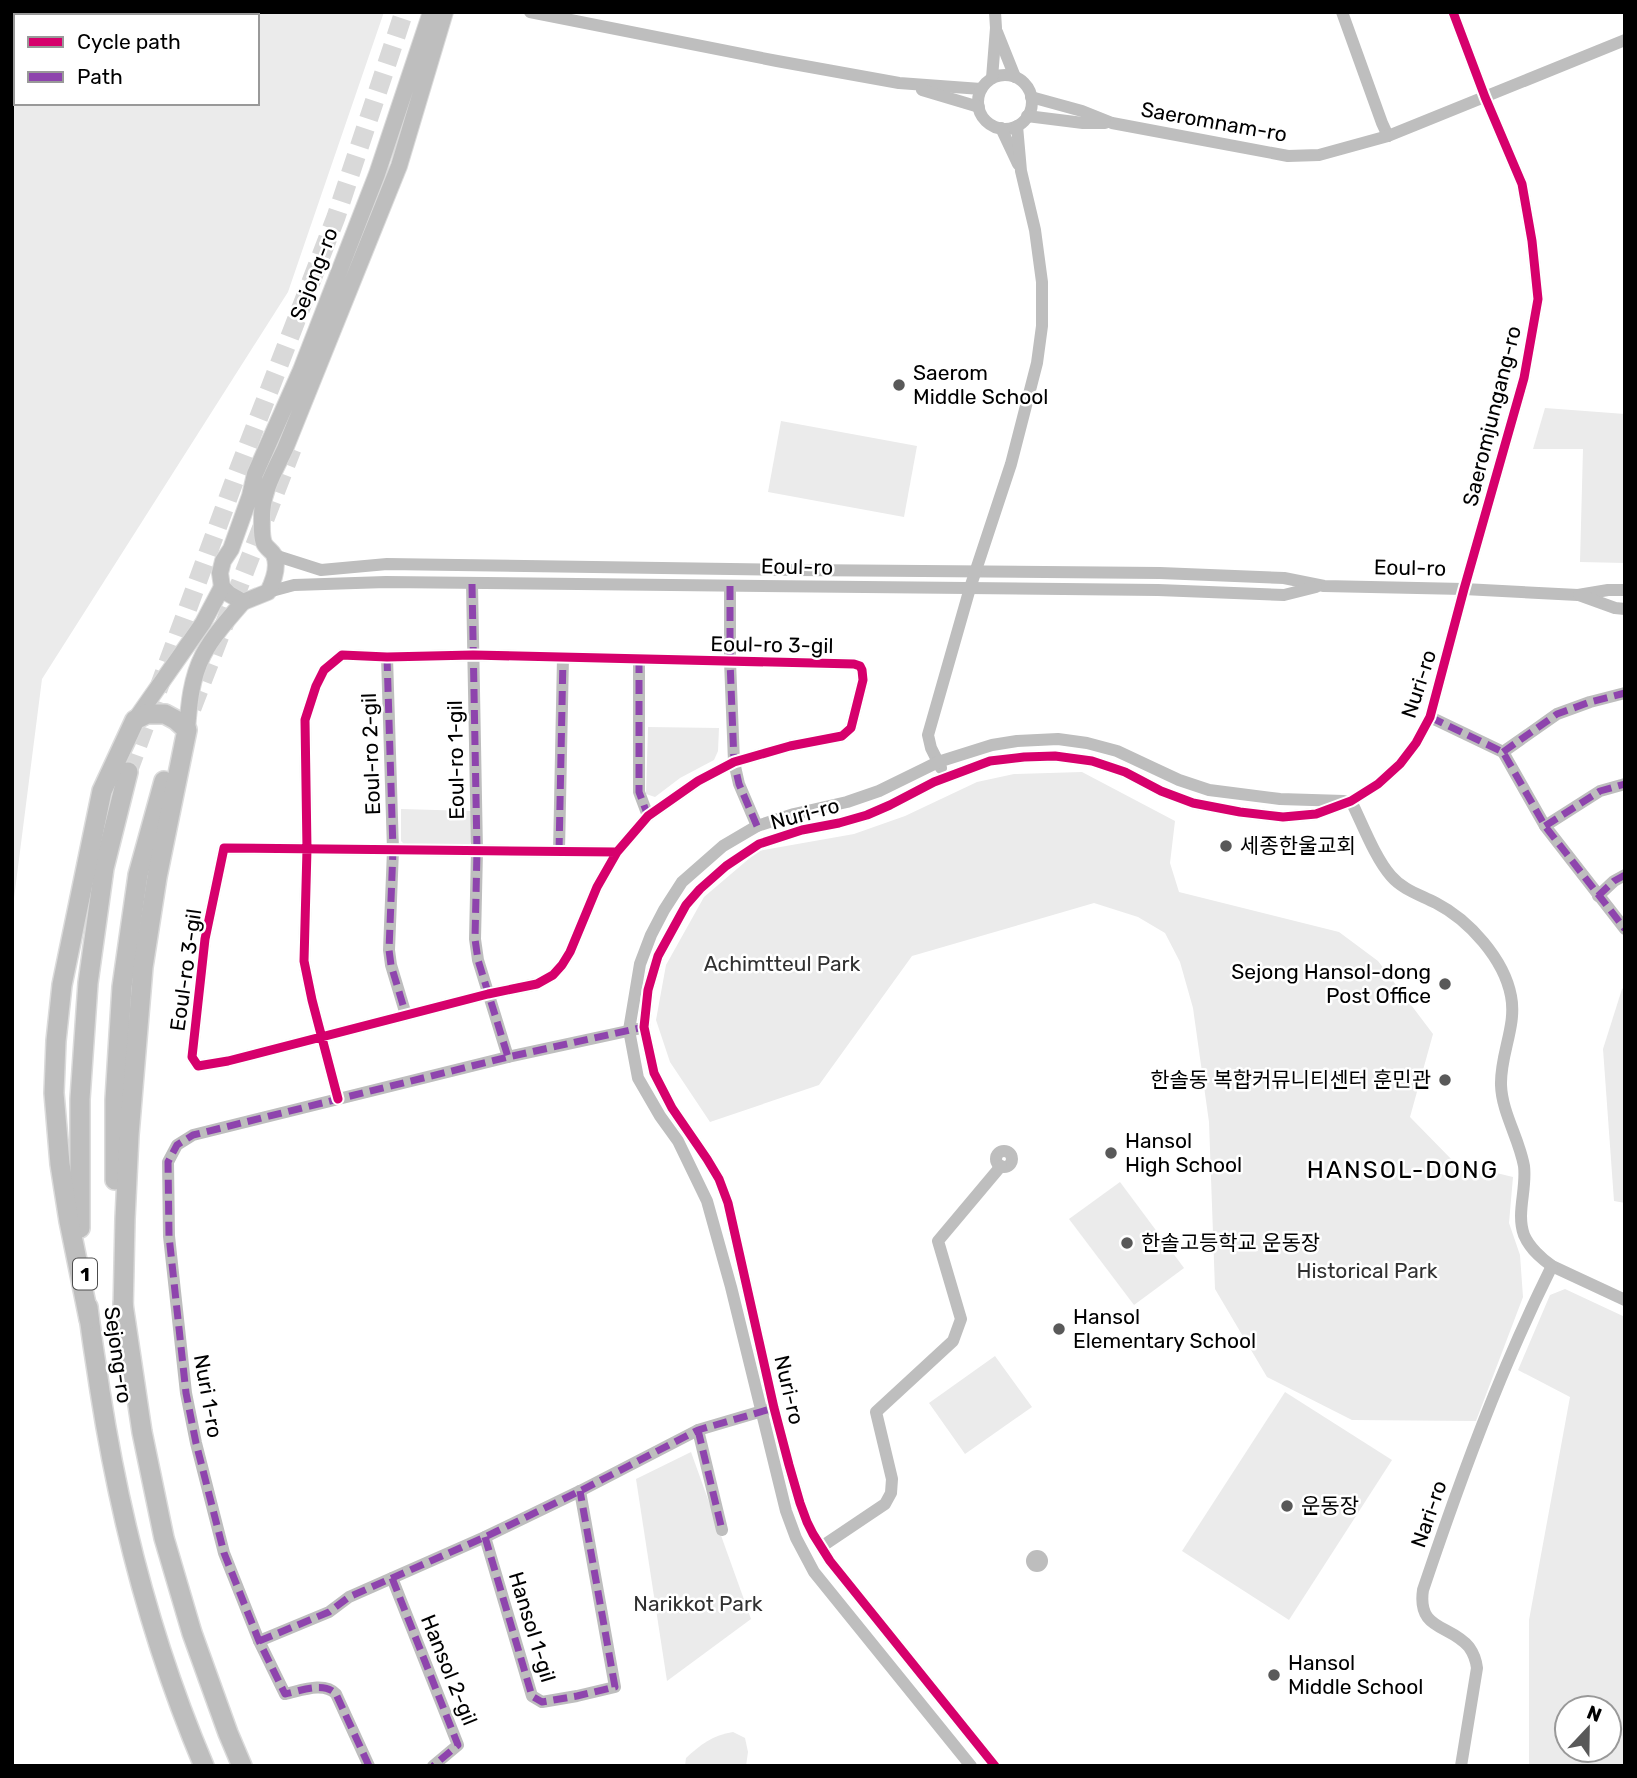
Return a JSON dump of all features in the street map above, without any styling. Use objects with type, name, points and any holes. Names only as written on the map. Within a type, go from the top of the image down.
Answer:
[{"type":"highway","points":[[89,1319],[60,1164],[54,1093],[55,1041],[62,985],[102,791],[135,720],[147,714],[165,714],[187,730],[157,877],[144,967],[128,1147],[124,1314]]},
{"type":"highway","name":"Sejong-ro","points":[[128,772],[104,868],[88,983],[80,1099],[80,1222],[89,1319],[107,1439],[130,1547],[159,1643],[204,1766]]},
{"type":"highway","name":"Sejong-ro","points":[[164,781],[138,875],[122,987],[114,1100],[115,1220],[124,1314],[142,1432],[164,1538],[191,1633],[242,1766]]},
{"type":"main road","name":"Sejong-ro","points":[[135,720],[203,623],[222,587],[220,573],[223,561],[231,549],[255,474],[301,370],[377,174],[431,12]]},
{"type":"main road","name":"Sejong-ro","points":[[268,592],[274,581],[275,569],[262,514],[264,499],[399,166],[445,12]]},
{"type":"main road","points":[[231,549],[248,542],[269,550]]},
{"type":"main road","points":[[222,587],[243,602]]},
{"type":"main road","points":[[187,730],[194,678],[204,654],[243,602],[268,592]]},
{"type":"street","points":[[530,12],[899,83],[979,107]]},
{"type":"street","points":[[992,78],[995,12]]},
{"type":"street","points":[[1342,12],[1388,136]]},
{"type":"street","name":"Saeromjungang-ro","points":[[1453,12],[1522,184],[1538,299],[1524,378],[1464,589]]},
{"type":"street","points":[[996,29],[1014,77]]},
{"type":"street","name":"Saeromnam-ro","points":[[1031,97],[1082,111],[1112,123],[1288,156],[1319,155],[1388,136],[1625,40]]},
{"type":"street","points":[[1007,75],[1014,77],[1028,88],[1031,97],[1032,103],[1027,116],[1017,126],[993,126],[981,115],[978,98],[981,89],[992,78],[1007,75]]},
{"type":"street","points":[[899,83],[981,89]]},
{"type":"street","name":"Saeromnam-ro","points":[[1027,116],[1083,124],[1112,123]]},
{"type":"street","points":[[947,777],[928,735],[970,588],[1011,464],[1037,363],[1042,326],[1042,282],[1035,230],[1021,171],[1017,126]]},
{"type":"street","points":[[1001,128],[1021,171]]},
{"type":"street","name":"Eoul-ro","points":[[269,550],[321,570],[387,564],[976,570],[1188,574],[1284,578],[1324,586],[1578,595],[1625,590]]},
{"type":"street","name":"Eoul-ro","points":[[268,592],[294,585],[386,582],[1158,590],[1284,595],[1324,586]]},
{"type":"street","name":"Eoul-ro 1-gil","points":[[472,584],[477,851],[475,939],[478,960],[508,1056]]},
{"type":"street","points":[[730,586],[730,662]]},
{"type":"street","name":"Nuri-ro","points":[[995,1766],[830,1561],[813,1534],[800,1503],[774,1408],[728,1203],[708,1158],[672,1108],[654,1073],[644,1027],[648,990],[658,956],[686,905],[718,872],[759,845],[802,830],[867,815],[947,777],[990,761],[1055,756],[1092,761],[1125,772],[1161,791],[1193,803],[1283,817],[1316,814],[1352,801],[1378,785],[1400,764],[1416,743],[1430,717],[1464,589]]},
{"type":"street","name":"Eoul-ro","points":[[1578,595],[1615,608],[1625,608]]},
{"type":"street","points":[[338,1099],[304,961],[306,720],[316,686],[324,670],[342,655],[473,655]]},
{"type":"street","name":"Eoul-ro 3-gil","points":[[473,655],[854,664],[860,666],[863,675],[851,728],[842,736],[790,746],[734,762],[698,781],[648,816],[617,852],[597,887],[570,952],[553,975],[537,984],[210,1064],[198,1066],[192,1058],[205,939],[224,848],[617,852]]},
{"type":"street","name":"Eoul-ro 2-gil","points":[[387,657],[393,850],[389,950],[406,1015]]},
{"type":"street","points":[[559,852],[563,657]]},
{"type":"street","points":[[639,659],[639,792],[648,816]]},
{"type":"street","name":"Eoul-ro 3-gil","points":[[730,662],[734,762]]},
{"type":"street","points":[[1503,752],[1557,714],[1625,693]]},
{"type":"street","points":[[1430,717],[1503,752],[1545,826],[1625,929]]},
{"type":"street","name":"Nuri-ro","points":[[971,1766],[814,1572],[796,1538],[786,1511],[707,1201],[678,1141],[638,1078],[629,1030],[640,964],[651,935],[682,882],[723,846],[757,826],[879,792],[938,762],[992,745],[1058,739],[1087,743],[1117,751],[1179,780],[1209,790],[1280,800],[1352,801]]},
{"type":"street","points":[[734,762],[739,784],[757,826]]},
{"type":"street","points":[[1545,826],[1600,791],[1625,784]]},
{"type":"street","points":[[1352,801],[1382,863],[1392,877],[1413,893],[1450,911],[1468,925],[1497,961],[1505,976],[1513,1011],[1504,1052],[1501,1086],[1504,1106],[1524,1169],[1521,1214],[1525,1236],[1543,1260],[1552,1266],[1625,1300]]},
{"type":"street","points":[[1598,896],[1625,875]]},
{"type":"street","name":"Nuri 1-ro","points":[[258,1642],[224,1553],[195,1443],[186,1393],[169,1236],[168,1162],[177,1145],[193,1135],[508,1056],[644,1027]]},
{"type":"street","points":[[821,1548],[886,1504],[891,1493],[892,1479],[876,1412],[953,1341],[961,1320],[938,1241],[1001,1166]]},
{"type":"street","name":"Nari-ro","points":[[1461,1766],[1477,1668],[1475,1656],[1468,1645],[1431,1621],[1423,1612],[1423,1590],[1455,1494],[1488,1410],[1552,1266]]},
{"type":"street","points":[[369,1766],[336,1694],[331,1689],[321,1687],[285,1693],[258,1642],[329,1612],[349,1597],[485,1537],[698,1430],[774,1408]]},
{"type":"street","points":[[698,1430],[722,1530]]},
{"type":"street","name":"Hansol 1-gil","points":[[485,1537],[532,1696],[542,1702],[615,1687],[580,1491]]},
{"type":"street","name":"Hansol 2-gil","points":[[392,1578],[458,1745],[433,1766]]},
{"type":"green space","points":[[12,12],[384,12],[288,292],[42,679],[12,914]]},
{"type":"green space","points":[[1545,408],[1625,414],[1625,563],[1580,562],[1583,449],[1533,449]]},
{"type":"green space","points":[[781,421],[917,446],[904,517],[768,492]]},
{"type":"green space","points":[[648,727],[719,728],[718,751],[714,760],[680,778],[655,797],[646,794]]},
{"type":"green space","points":[[1082,772],[1175,821],[1170,863],[1179,892],[1339,932],[1378,961],[1433,1034],[1410,1117],[1455,1163],[1513,1177],[1509,1223],[1520,1255],[1523,1297],[1476,1421],[1352,1420],[1267,1377],[1215,1289],[1209,1122],[1193,1008],[1180,962],[1165,933],[1138,917],[1094,903],[912,956],[819,1085],[710,1122],[670,1062],[656,1020],[666,965],[704,897],[758,851],[854,834],[905,816],[977,782],[1014,774]]},
{"type":"green space","points":[[401,809],[471,811],[471,842],[467,848],[407,847],[401,841]]},
{"type":"green space","points":[[1625,987],[1625,1203],[1614,1201],[1603,1049],[1622,989]]},
{"type":"green space","name":"한솔고등학교 운동장","points":[[1120,1182],[1184,1268],[1134,1305],[1069,1219]]},
{"type":"green space","points":[[1565,1289],[1625,1317],[1625,1766],[1529,1766],[1529,1620],[1570,1397],[1518,1370],[1550,1295]]},
{"type":"green space","points":[[995,1356],[1032,1407],[965,1454],[929,1403]]},
{"type":"green space","name":"운동장","points":[[1285,1392],[1392,1460],[1289,1620],[1182,1551]]},
{"type":"green space","name":"Narikkot Park","points":[[691,1452],[751,1619],[667,1681],[636,1479]]},
{"type":"green space","points":[[733,1732],[745,1738],[748,1752],[746,1766],[685,1766],[686,1758],[702,1745],[713,1738]]},
{"type":"shaded area","points":[[1037,1550],[1045,1553],[1048,1561],[1045,1569],[1037,1572],[1029,1569],[1026,1561],[1029,1553]]},
{"type":"tunnel","points":[[128,772],[235,479],[336,217],[404,12]]},
{"type":"tunnel","points":[[192,708],[292,449]]},
{"type":"marked path","points":[[472,584],[477,851],[475,939],[478,960],[508,1057]]},
{"type":"marked path","points":[[730,586],[734,762],[739,784],[757,826]]},
{"type":"marked path","points":[[387,657],[393,850],[389,950],[406,1015]]},
{"type":"marked path","points":[[559,852],[563,657]]},
{"type":"marked path","points":[[639,659],[639,792],[648,816]]},
{"type":"marked path","points":[[1503,752],[1557,714],[1625,693]]},
{"type":"marked path","points":[[1430,717],[1503,752],[1545,826],[1625,929]]},
{"type":"marked path","points":[[1545,826],[1600,791],[1625,784]]},
{"type":"marked path","points":[[1598,896],[1625,875]]},
{"type":"marked path","points":[[369,1766],[336,1694],[319,1687],[285,1694],[259,1641],[224,1553],[186,1393],[169,1236],[168,1162],[177,1145],[193,1135],[508,1057],[644,1027]]},
{"type":"marked path","points":[[259,1641],[329,1612],[349,1597],[485,1537],[698,1430],[774,1408]]},
{"type":"marked path","points":[[698,1430],[722,1530]]},
{"type":"marked path","points":[[485,1537],[532,1696],[542,1702],[615,1687],[580,1491]]},
{"type":"marked path","points":[[392,1578],[458,1745],[433,1766]]},
{"type":"cycle path","points":[[995,1766],[830,1561],[807,1522],[774,1408],[728,1203],[719,1179],[672,1108],[654,1073],[644,1027],[648,990],[658,956],[686,905],[726,866],[759,844],[802,830],[867,815],[934,782],[990,761],[1055,756],[1092,761],[1125,772],[1161,791],[1193,803],[1283,817],[1316,814],[1351,801],[1378,784],[1400,764],[1416,743],[1430,717],[1524,378],[1538,299],[1522,184],[1453,12]]},
{"type":"cycle path","points":[[338,1099],[312,1000],[304,961],[307,849],[305,720],[324,670],[342,655],[473,655],[854,664],[860,666],[863,680],[851,728],[842,736],[790,746],[734,762],[698,781],[648,816],[617,852],[597,887],[570,952],[553,975],[537,984],[488,994],[228,1061],[198,1066],[192,1057],[205,939],[224,848],[273,848],[322,849],[617,852]]},
{"type":"place","name":"Saerom Middle School","points":[[899,385]]},
{"type":"place","name":"세종한울교회","points":[[1226,846]]},
{"type":"place","name":"Sejong Hansol-dong Post Office","points":[[1445,984]]},
{"type":"place","name":"한솔동 복합커뮤니티센터 훈민관","points":[[1445,1080]]},
{"type":"place","name":"Hansol High School","points":[[1111,1153]]},
{"type":"place","name":"한솔고등학교 운동장","points":[[1127,1243]]},
{"type":"place","name":"Hansol Elementary School","points":[[1059,1329]]},
{"type":"place","name":"운동장","points":[[1287,1506]]},
{"type":"place","name":"Hansol Middle School","points":[[1274,1675]]},
{"type":"district","name":"HANSOL-DONG","points":[[1403,1170]]},
{"type":"park label","name":"Achimtteul Park","points":[[782,964]]},
{"type":"park label","name":"Historical Park","points":[[1367,1271]]}]
